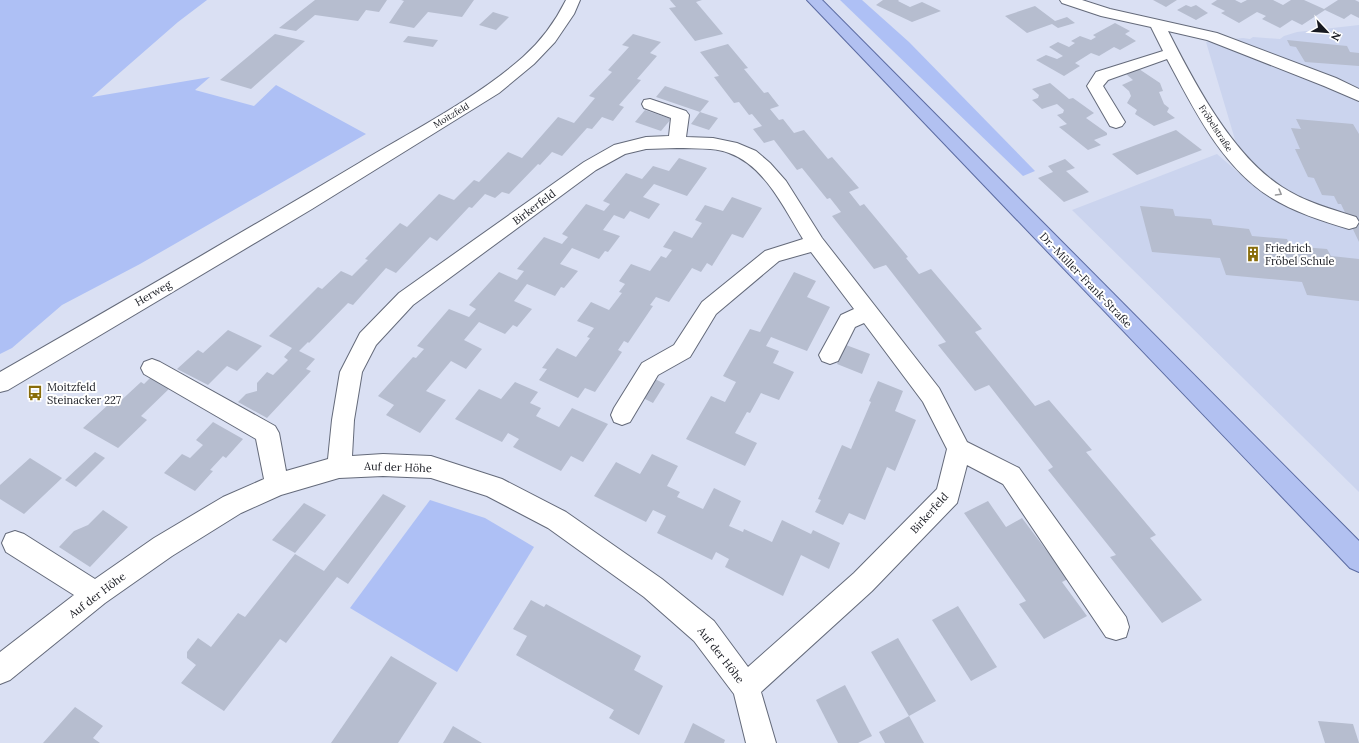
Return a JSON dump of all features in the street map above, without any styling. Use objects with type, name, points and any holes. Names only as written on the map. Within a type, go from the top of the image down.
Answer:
[{"type":"main road","name":"Dr.-Müller-Frank-Straße","points":[[814,0],[1359,559]]},
{"type":"street","name":"Moitzfeld","points":[[305,204],[460,110],[515,73],[550,39],[562,22],[573,0]]},
{"type":"street","points":[[1067,0],[1100,11],[1212,36],[1330,82],[1359,96]]},
{"type":"street","name":"Fröbelstraße","points":[[1157,24],[1171,53],[1225,145],[1247,170],[1276,192],[1307,207],[1349,222]]},
{"type":"street","points":[[1116,122],[1095,86],[1102,76],[1171,53]]},
{"type":"street","points":[[650,104],[680,115],[677,142]]},
{"type":"street","name":"Birkerfeld","points":[[339,467],[343,420],[350,372],[368,339],[406,299],[590,166],[620,149],[646,143],[677,142],[732,147],[750,155],[764,167],[779,186],[815,242],[931,396],[959,449],[948,495],[863,582],[746,687]]},
{"type":"street","name":"Herweg","points":[[0,383],[305,204]]},
{"type":"street","points":[[622,415],[650,369],[682,351],[709,308],[772,256],[815,242]]},
{"type":"street","points":[[830,355],[848,321],[867,312]]},
{"type":"street","points":[[152,368],[267,433],[277,485]]},
{"type":"street","points":[[959,449],[1011,476],[1116,627]]},
{"type":"street","name":"Auf der Höhe","points":[[0,670],[96,594],[198,524],[232,504],[277,485],[339,467],[383,465],[431,467],[493,487],[557,520],[653,588],[704,631],[746,687],[761,743]]},
{"type":"street","points":[[15,543],[96,594]]},
{"type":"shaded area","points":[[0,0],[207,0],[178,22],[92,97],[210,77],[195,90],[254,106],[276,85],[366,134],[140,264],[62,305],[12,348],[0,354]]},
{"type":"shaded area","points":[[840,0],[862,0],[909,42],[1035,171],[1023,176]]},
{"type":"shaded area","points":[[1359,25],[1359,492],[1072,210],[1217,154],[1247,180],[1206,42],[1243,38],[1250,39],[1253,37],[1280,39],[1284,36],[1297,32]]},
{"type":"shaded area","points":[[430,500],[485,518],[534,547],[457,672],[350,608]]},
{"type":"building","points":[[315,0],[387,0],[379,12],[366,10],[358,21],[315,15],[296,31],[279,28]]},
{"type":"building","points":[[401,0],[474,0],[462,17],[428,12],[414,28],[389,23],[404,1]]},
{"type":"building","points":[[670,0],[702,0],[696,2],[723,34],[695,41],[669,8],[676,7]]},
{"type":"building","points":[[883,0],[899,0],[898,1],[910,7],[922,2],[941,11],[912,22],[876,5]]},
{"type":"building","points":[[1153,0],[1177,0],[1166,7]]},
{"type":"building","points":[[1217,0],[1235,0],[1241,3],[1247,0],[1273,0],[1283,5],[1291,0],[1304,0],[1324,9],[1338,0],[1355,0],[1359,2],[1359,18],[1351,14],[1344,19],[1325,10],[1302,25],[1292,20],[1280,28],[1262,19],[1266,16],[1257,12],[1239,23],[1221,13],[1225,11],[1211,4]]},
{"type":"building","points":[[1186,5],[1191,7],[1196,5],[1208,13],[1196,20],[1177,10]]},
{"type":"building","points":[[1035,6],[1055,21],[1067,17],[1075,23],[1058,28],[1052,24],[1027,33],[1005,16]]},
{"type":"building","points":[[493,12],[509,17],[496,30],[479,25]]},
{"type":"building","points":[[1115,23],[1130,31],[1125,34],[1136,41],[1120,50],[1114,47],[1099,56],[1091,53],[1075,63],[1080,66],[1064,76],[1036,60],[1046,55],[1057,59],[1063,56],[1049,47],[1058,42],[1069,47],[1075,43],[1071,41],[1080,36],[1091,40],[1096,37],[1093,35]]},
{"type":"building","points":[[275,34],[305,41],[251,89],[220,80]]},
{"type":"building","points":[[633,34],[661,42],[650,53],[657,56],[637,79],[641,80],[619,105],[624,107],[613,121],[602,117],[592,129],[587,128],[562,156],[552,152],[509,194],[502,192],[495,198],[485,194],[472,208],[469,207],[437,241],[430,237],[396,273],[386,268],[353,305],[348,303],[309,343],[308,342],[299,351],[315,359],[306,369],[311,371],[267,418],[238,402],[246,394],[257,391],[257,383],[267,372],[273,375],[288,360],[284,357],[292,348],[269,336],[318,287],[322,289],[341,271],[352,276],[368,260],[365,259],[400,223],[407,227],[439,194],[454,200],[474,180],[479,182],[508,152],[522,158],[558,117],[574,123],[595,98],[589,96],[612,72],[608,70],[629,47],[622,45]]},
{"type":"building","points":[[408,36],[438,40],[433,47],[403,42]]},
{"type":"building","points":[[1287,40],[1347,46],[1350,52],[1359,53],[1359,66],[1305,62],[1296,47],[1290,46]]},
{"type":"building","points":[[728,44],[748,68],[744,69],[764,93],[768,92],[779,106],[770,109],[779,120],[783,119],[794,133],[804,130],[828,159],[832,157],[859,188],[849,192],[860,206],[864,204],[908,257],[906,258],[919,274],[931,269],[982,329],[975,332],[1035,406],[1049,400],[1092,450],[1086,452],[1156,535],[1150,538],[1202,600],[1162,623],[1110,557],[1116,555],[1048,470],[1053,467],[989,385],[975,391],[938,345],[946,342],[886,265],[874,269],[832,216],[841,212],[830,198],[827,199],[802,168],[797,170],[774,140],[764,143],[753,129],[762,126],[752,114],[749,115],[739,102],[734,103],[714,77],[719,76],[700,52]]},
{"type":"building","points":[[1139,69],[1160,83],[1163,91],[1159,92],[1164,104],[1169,108],[1167,112],[1175,118],[1154,126],[1135,114],[1137,110],[1127,103],[1131,96],[1129,91],[1122,85],[1133,80],[1126,74]]},
{"type":"building","points":[[1050,83],[1069,99],[1073,98],[1094,113],[1086,118],[1107,133],[1107,135],[1094,140],[1101,145],[1088,150],[1059,127],[1067,124],[1057,115],[1063,113],[1064,110],[1057,104],[1042,109],[1032,100],[1038,98],[1039,95],[1032,89]]},
{"type":"building","points":[[665,86],[709,101],[700,112],[656,97]]},
{"type":"building","points":[[645,110],[671,119],[661,131],[635,122]]},
{"type":"building","points":[[700,112],[718,118],[709,130],[691,124]]},
{"type":"building","name":"Friedrich Fröbel Schule","points":[[1296,119],[1353,124],[1359,134],[1359,242],[1341,204],[1338,204],[1334,196],[1322,195],[1314,178],[1308,177],[1295,149],[1300,149],[1291,128],[1301,129]]},
{"type":"building","points":[[1176,130],[1202,150],[1137,175],[1112,154]]},
{"type":"building","points":[[679,158],[707,168],[687,196],[654,184],[643,197],[660,204],[649,219],[630,211],[624,219],[614,215],[603,230],[620,236],[608,252],[605,251],[599,259],[572,248],[560,264],[578,271],[564,288],[561,287],[555,296],[527,284],[514,301],[532,309],[517,327],[513,325],[505,334],[479,322],[464,340],[482,349],[466,369],[451,361],[426,391],[446,400],[420,433],[386,415],[394,405],[378,396],[413,357],[416,358],[424,349],[417,346],[449,309],[469,317],[476,309],[469,305],[499,272],[517,280],[524,271],[517,269],[544,237],[562,244],[568,237],[562,234],[586,204],[604,211],[610,204],[603,201],[626,173],[642,179],[653,166],[669,171]]},
{"type":"building","points":[[1065,159],[1075,168],[1066,171],[1089,192],[1064,202],[1038,178],[1053,172],[1048,166]]},
{"type":"building","points":[[732,197],[762,208],[743,238],[732,234],[712,266],[707,263],[701,272],[692,268],[669,302],[656,297],[650,305],[653,306],[628,343],[624,341],[618,350],[622,352],[595,392],[585,388],[578,398],[539,380],[547,369],[542,368],[557,348],[576,357],[590,338],[587,337],[594,328],[577,321],[591,302],[609,310],[622,293],[619,292],[625,284],[619,281],[631,264],[650,271],[661,256],[666,258],[672,250],[663,247],[674,231],[692,238],[702,223],[695,220],[705,205],[723,211]]},
{"type":"building","name":"Friedrich Fröbel Schule","points":[[1140,206],[1173,209],[1175,216],[1211,219],[1213,225],[1249,229],[1252,236],[1287,239],[1290,246],[1327,249],[1331,256],[1359,259],[1359,301],[1307,295],[1302,282],[1226,275],[1220,258],[1152,252]]},
{"type":"building","points":[[794,272],[816,281],[807,297],[830,307],[807,351],[771,337],[766,346],[779,351],[773,363],[794,372],[779,400],[761,393],[750,413],[747,412],[735,433],[757,443],[745,466],[686,439],[711,396],[725,402],[736,382],[723,376],[750,329],[760,332]]},
{"type":"building","points":[[228,330],[262,346],[237,371],[227,366],[208,385],[177,369],[198,350],[203,353]]},
{"type":"building","points":[[846,345],[870,354],[862,374],[837,364]]},
{"type":"building","points":[[154,374],[174,384],[141,416],[147,420],[118,448],[83,428],[109,404],[114,407],[141,382],[144,384]]},
{"type":"building","points":[[653,378],[665,384],[653,403],[641,397]]},
{"type":"building","points":[[878,381],[903,391],[895,411],[916,420],[895,471],[887,467],[865,520],[849,513],[843,525],[815,512],[821,500],[818,499],[842,445],[851,449],[871,402],[869,401]]},
{"type":"building","points":[[515,382],[538,392],[530,403],[541,408],[536,416],[559,427],[572,408],[608,424],[583,462],[571,456],[561,471],[513,447],[519,439],[508,433],[502,442],[455,419],[479,389],[501,399]]},
{"type":"building","points":[[213,422],[243,439],[226,458],[223,456],[210,470],[213,471],[195,491],[164,473],[182,454],[190,458],[203,445],[196,440]]},
{"type":"building","points":[[95,452],[105,458],[76,487],[65,480]]},
{"type":"building","points":[[652,454],[678,466],[667,486],[680,492],[677,497],[703,509],[714,488],[741,501],[729,526],[743,532],[744,529],[772,542],[782,520],[811,534],[813,530],[840,543],[829,569],[801,555],[783,596],[725,567],[729,559],[716,552],[712,560],[657,533],[666,516],[653,510],[646,522],[594,496],[616,462],[640,474]]},
{"type":"building","points":[[30,458],[62,478],[24,514],[0,499],[0,485]]},
{"type":"building","points":[[383,494],[406,506],[348,584],[337,577],[286,643],[280,639],[224,711],[181,683],[196,665],[187,658],[187,652],[198,638],[211,647],[238,613],[245,617],[295,554],[324,571]]},
{"type":"building","points":[[988,501],[1006,527],[1022,518],[1068,579],[1062,582],[1087,616],[1044,639],[1019,604],[1026,601],[964,513]]},
{"type":"building","points":[[304,503],[326,515],[295,553],[272,540]]},
{"type":"building","points":[[103,510],[128,527],[90,567],[59,547],[74,531],[88,525]]},
{"type":"building","points":[[531,600],[544,607],[546,604],[641,656],[634,670],[663,686],[639,735],[609,718],[614,710],[516,655],[527,636],[513,629]]},
{"type":"building","points":[[958,606],[997,667],[971,681],[932,620]]},
{"type":"building","points":[[898,638],[936,701],[909,716],[871,652]]},
{"type":"building","points":[[391,656],[437,683],[398,743],[331,743]]},
{"type":"building","points":[[845,685],[872,736],[858,743],[838,743],[816,700]]},
{"type":"building","points":[[75,707],[103,726],[93,738],[100,743],[43,743]]},
{"type":"building","points":[[909,716],[924,743],[885,743],[879,732]]},
{"type":"building","points":[[1318,721],[1353,724],[1359,743],[1325,743]]},
{"type":"building","points":[[693,723],[725,740],[724,743],[684,743]]},
{"type":"building","points":[[453,726],[482,743],[443,743]]},
{"type":"place","name":"Friedrich Fröbel Schule","points":[[1253,254]]},
{"type":"place","name":"Moitzfeld Steinacker 227","points":[[35,393]]}]
